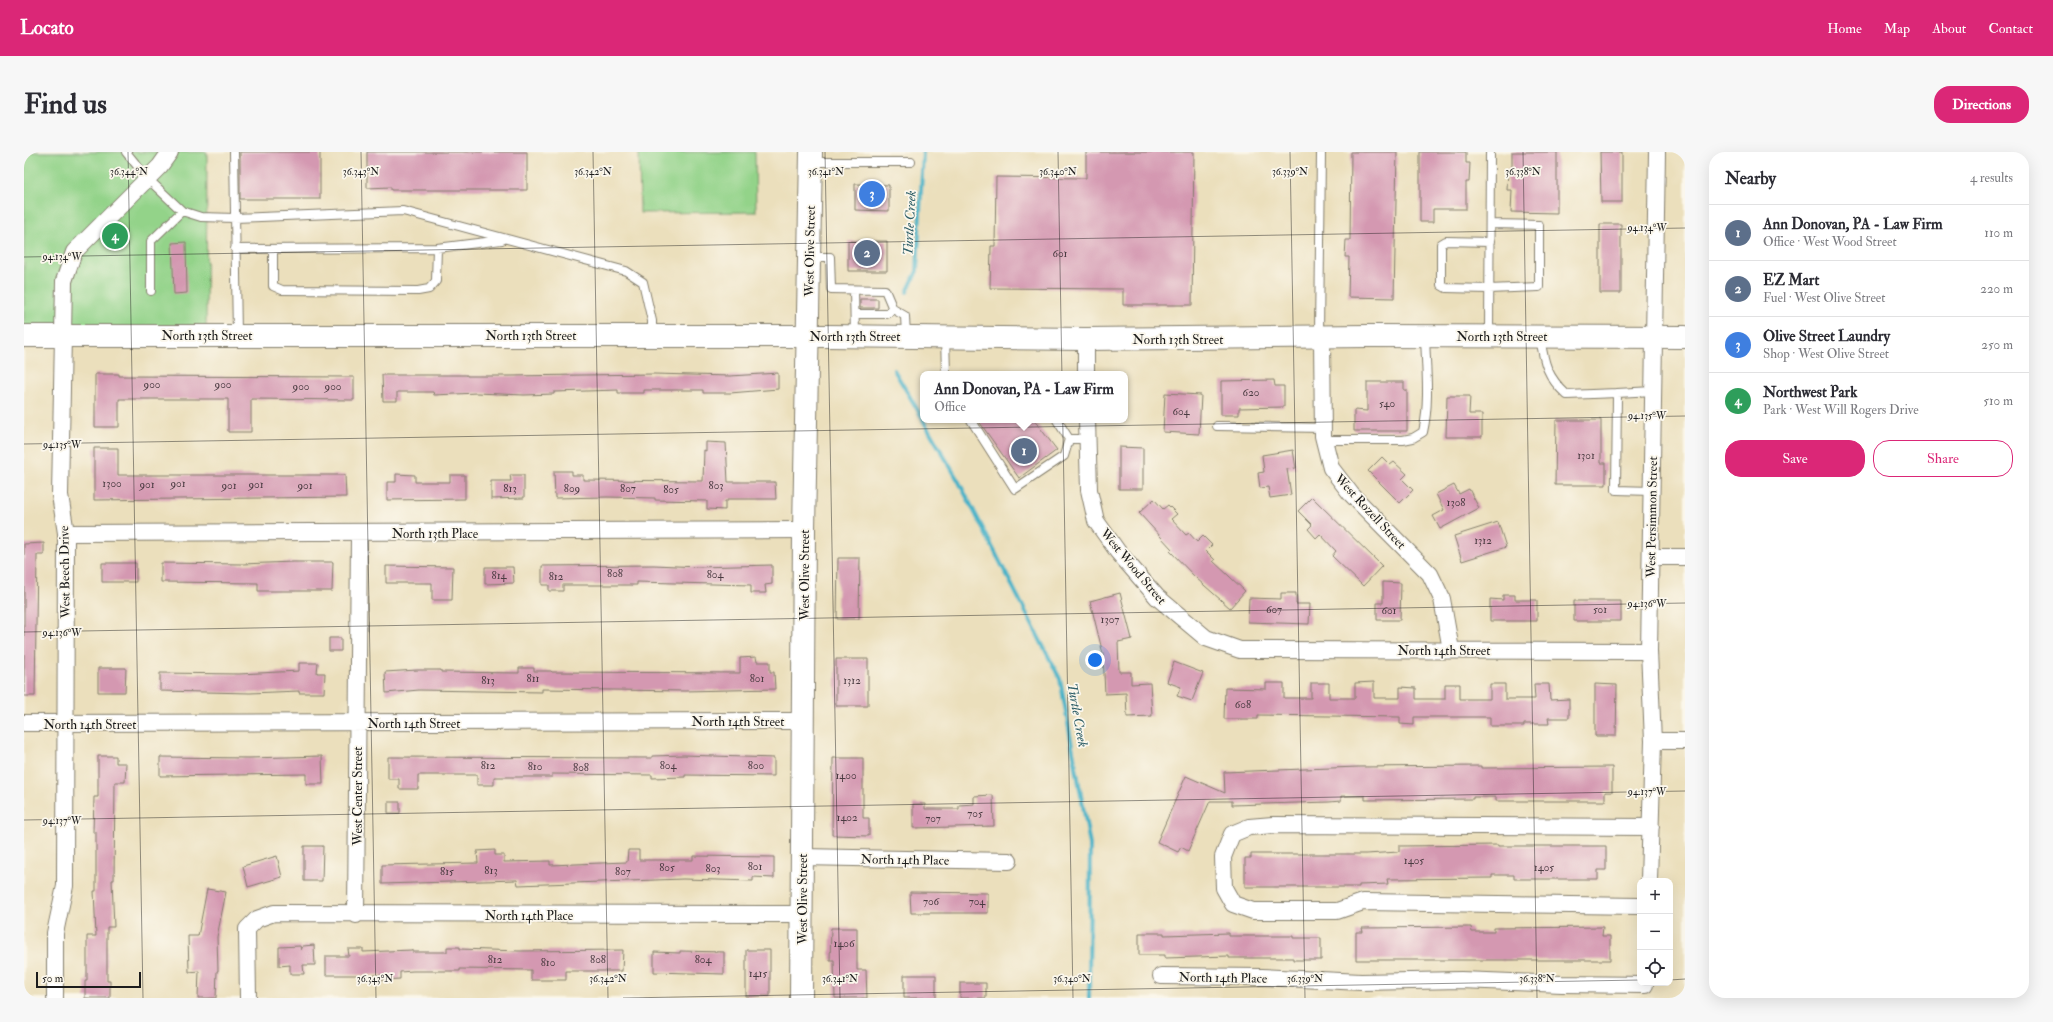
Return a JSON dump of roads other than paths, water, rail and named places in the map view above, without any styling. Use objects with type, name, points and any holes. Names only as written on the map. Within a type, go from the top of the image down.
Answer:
[{"type":"main road","name":"West Olive Street","points":[[802,998],[804,530],[811,157]]},
{"type":"main road","name":"North 13th Street","points":[[24,336],[237,334],[652,335],[906,336],[1086,339],[1425,336],[1685,337]]},
{"type":"street","name":"West Beech Drive","points":[[55,998],[55,933],[65,886],[64,724],[66,533],[60,495],[61,336],[64,281],[74,252],[148,179],[170,152]]},
{"type":"street","name":"West Persimmon Street","points":[[1649,878],[1653,742],[1649,651],[1657,152]]},
{"type":"street","name":"West Rozell Street","points":[[1321,338],[1324,434],[1330,468],[1351,494],[1430,574],[1442,598],[1451,650]]},
{"type":"street","points":[[1086,339],[1086,371]]},
{"type":"street","name":"West Wood Street","points":[[1087,423],[1089,490],[1096,521],[1118,552],[1157,597],[1206,638],[1240,650]]},
{"type":"street","name":"North 13th Place","points":[[66,533],[804,530]]},
{"type":"street","name":"West Center Street","points":[[356,915],[359,533]]},
{"type":"street","points":[[1651,557],[1685,557]]},
{"type":"street","name":"North 14th Street","points":[[1240,650],[1649,651]]},
{"type":"street","name":"North 14th Street","points":[[24,723],[358,724],[803,721]]},
{"type":"street","points":[[1653,742],[1685,742]]},
{"type":"street","points":[[1637,906],[1363,902],[1337,911],[1254,911],[1233,904],[1224,888],[1223,857],[1232,834],[1249,827],[1650,827]]},
{"type":"street","name":"North 14th Place","points":[[802,857],[1009,861]]},
{"type":"street","name":"North 14th Place","points":[[248,998],[247,929],[257,919],[274,913],[356,915],[802,914]]},
{"type":"street","name":"North 14th Place","points":[[1161,976],[1262,976],[1361,982],[1462,980],[1645,989]]},
{"type":"lane","points":[[126,152],[148,179],[182,211],[201,217],[235,218],[403,211],[626,271],[643,282],[652,321],[652,335]]},
{"type":"lane","points":[[234,152],[237,334]]},
{"type":"lane","points":[[1321,152],[1321,338]]},
{"type":"lane","points":[[1489,336],[1490,152]]},
{"type":"lane","points":[[811,157],[911,162]]},
{"type":"lane","points":[[151,291],[151,241],[182,211]]},
{"type":"lane","points":[[1490,224],[1539,225],[1539,287],[1489,289],[1446,288],[1441,285],[1441,244],[1446,242],[1490,242]]},
{"type":"lane","points":[[235,249],[437,248],[507,240]]},
{"type":"lane","points":[[273,249],[273,286],[282,290],[418,291],[429,289],[436,282],[437,248]]},
{"type":"lane","points":[[809,256],[830,257],[831,289],[885,290],[893,309],[906,316],[906,336]]},
{"type":"lane","points":[[854,290],[855,336]]},
{"type":"lane","points":[[855,314],[887,314],[893,309]]},
{"type":"lane","points":[[1217,426],[1403,440],[1413,438],[1423,432],[1425,422],[1425,336]]},
{"type":"lane","points":[[1540,336],[1544,365],[1556,385],[1567,395],[1653,391]]},
{"type":"lane","points":[[945,337],[946,371]]},
{"type":"lane","points":[[1617,393],[1616,490],[1652,491]]},
{"type":"lane","points":[[973,423],[1015,489],[1064,456],[1069,439],[1059,423]]},
{"type":"lane","points":[[1069,439],[1088,439]]},
{"type":"waterway","name":"Turtle Creek","points":[[907,292],[917,271],[923,152]]},
{"type":"waterway","name":"Turtle Creek","points":[[894,370],[920,414]]},
{"type":"waterway","name":"Turtle Creek","points":[[925,423],[959,482],[1060,679],[1090,845],[1089,998]]},
{"type":"place","name":"Olive Street Laundry","points":[[872,194]]},
{"type":"place","name":"Northwest Park","points":[[115,236]]},
{"type":"place","name":"EZ Mart","points":[[867,253]]},
{"type":"place","name":"Ann Donovan, PA - Law Firm","points":[[1024,451]]}]
